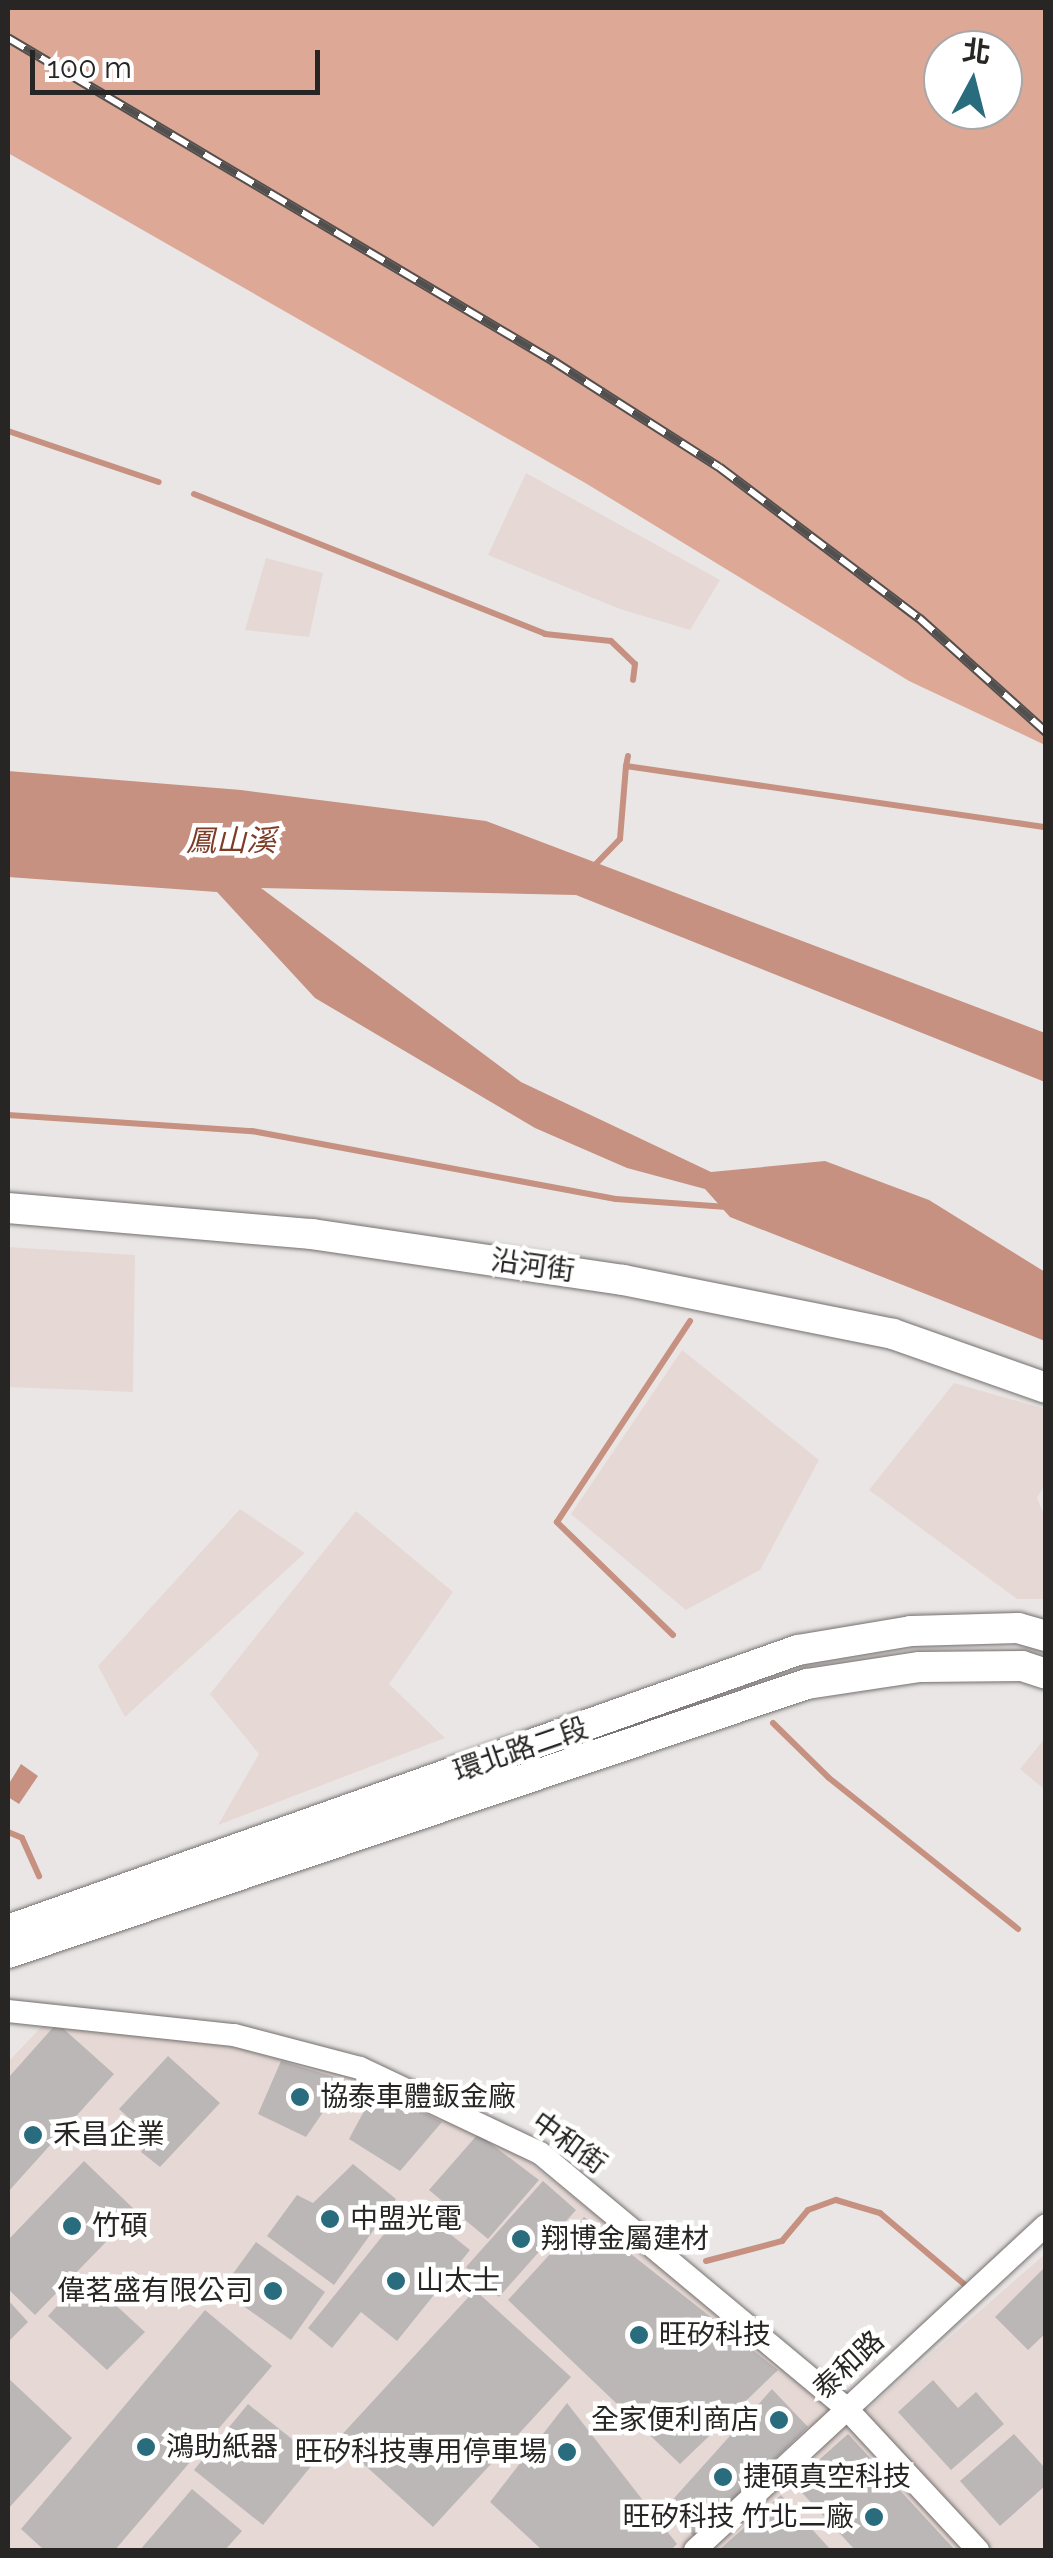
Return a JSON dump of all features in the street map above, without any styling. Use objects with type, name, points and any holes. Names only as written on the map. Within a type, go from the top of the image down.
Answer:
[{"type":"street","name":"沿河街","points":[[8,1208],[312,1234],[624,1280],[893,1334],[1046,1388]]},
{"type":"street","name":"環北路二段","points":[[8,1930],[798,1650],[911,1631],[1018,1628],[1046,1636]]},
{"type":"street","name":"環北路二段","points":[[8,1954],[808,1684],[920,1667],[1022,1666],[1046,1674]]},
{"type":"street","name":"中和街","points":[[8,2012],[234,2035],[360,2068],[492,2126],[540,2153],[846,2408],[978,2550]]},
{"type":"street","name":"泰和路","points":[[695,2550],[1046,2225]]},
{"type":"shaded area","points":[[8,8],[1045,8],[1045,745],[909,681],[587,484],[8,153]]},
{"type":"shaded area","points":[[526,473],[720,580],[690,630],[620,609],[488,555]]},
{"type":"shaded area","points":[[266,558],[323,573],[309,637],[245,630]]},
{"type":"shaded area","points":[[8,1247],[135,1255],[133,1392],[8,1387]]},
{"type":"shaded area","points":[[682,1350],[819,1460],[760,1570],[686,1610],[571,1514]]},
{"type":"shaded area","points":[[954,1383],[1045,1409],[1045,1485],[1037,1498],[1045,1517],[1045,1599],[1017,1599],[869,1490]]},
{"type":"shaded area","points":[[240,1509],[305,1553],[125,1717],[98,1666]]},
{"type":"shaded area","points":[[356,1511],[453,1592],[389,1684],[445,1738],[218,1825],[259,1754],[210,1694]]},
{"type":"shaded area","points":[[1045,1738],[1045,1790],[1020,1769]]},
{"type":"shaded area","points":[[46,2022],[240,2044],[370,2081],[496,2136],[855,2420],[1045,2254],[1045,2550],[8,2550],[8,2062]]},
{"type":"water","name":"鳳山溪","points":[[8,771],[241,790],[486,821],[1045,1033],[1045,1082],[576,895],[261,888],[521,1082],[711,1172],[825,1161],[929,1200],[1045,1272],[1045,1341],[730,1217],[705,1189],[627,1168],[535,1128],[315,998],[217,892],[8,877]]},
{"type":"water","points":[[21,1764],[38,1776],[19,1804],[8,1797],[8,1785]]},
{"type":"building","name":"禾昌企業","points":[[57,2023],[114,2074],[8,2192],[8,2078]]},
{"type":"building","points":[[168,2056],[220,2103],[160,2167],[141,2152],[152,2139],[119,2109]]},
{"type":"building","name":"協泰車體鈑金廠","points":[[281,2061],[345,2080],[306,2137],[258,2114]]},
{"type":"building","points":[[376,2089],[442,2122],[400,2171],[349,2139]]},
{"type":"building","points":[[478,2134],[539,2180],[488,2239],[429,2190]]},
{"type":"building","name":"竹碩","points":[[84,2161],[136,2211],[35,2315],[8,2289],[8,2240]]},
{"type":"building","name":"中盟光電","points":[[353,2164],[396,2199],[334,2285],[267,2236],[297,2195],[313,2203]]},
{"type":"building","name":"翔博金屬建材","points":[[543,2181],[576,2210],[499,2297],[466,2267]]},
{"type":"building","name":"山太士","points":[[410,2202],[470,2250],[397,2341],[361,2312],[332,2348],[308,2328]]},
{"type":"building","name":"旺矽科技","points":[[584,2217],[778,2370],[680,2464],[508,2300]]},
{"type":"building","name":"偉茗盛有限公司","points":[[256,2242],[325,2292],[291,2340],[221,2290]]},
{"type":"building","points":[[1046,2266],[1046,2333],[1028,2350],[995,2317]]},
{"type":"building","points":[[84,2276],[145,2332],[107,2370],[48,2316]]},
{"type":"building","points":[[475,2290],[571,2377],[433,2527],[337,2440]]},
{"type":"building","points":[[8,2300],[28,2322],[8,2342]]},
{"type":"building","name":"鴻助紙器","points":[[205,2310],[272,2366],[115,2550],[44,2550],[21,2529]]},
{"type":"building","points":[[8,2378],[72,2438],[8,2509]]},
{"type":"building","points":[[933,2380],[958,2408],[976,2392],[1004,2424],[951,2470],[898,2412]]},
{"type":"building","name":"捷碩真空科技","points":[[772,2389],[808,2427],[694,2537],[667,2506]]},
{"type":"building","name":"旺矽科技專用停車場","points":[[567,2403],[677,2544],[671,2550],[542,2550],[490,2502]]},
{"type":"building","points":[[248,2404],[317,2459],[263,2525],[194,2470]]},
{"type":"building","name":"旺矽科技 竹北二廠","points":[[848,2434],[955,2550],[855,2550],[793,2483]]},
{"type":"building","points":[[1014,2434],[1046,2469],[1046,2485],[1000,2526],[960,2481]]},
{"type":"building","points":[[192,2489],[242,2531],[225,2550],[140,2550]]},
{"type":"building","points":[[781,2495],[831,2550],[719,2550]]},
{"type":"waterway","points":[[8,431],[159,482]]},
{"type":"waterway","points":[[194,494],[545,634],[611,641],[635,664],[633,680]]},
{"type":"waterway","points":[[628,756],[626,766],[1046,827]]},
{"type":"waterway","points":[[592,868],[620,839],[626,766]]},
{"type":"waterway","points":[[8,1115],[252,1131],[616,1199],[727,1207]]},
{"type":"waterway","points":[[673,1635],[557,1522],[690,1321]]},
{"type":"waterway","points":[[773,1723],[829,1778],[1018,1929]]},
{"type":"waterway","points":[[8,1832],[22,1838],[39,1876]]},
{"type":"waterway","points":[[706,2261],[782,2241],[808,2210],[836,2200],[880,2213],[964,2284]]},
{"type":"railway","points":[[8,38],[553,361],[719,467],[919,618],[1046,732]]},
{"type":"place","name":"協泰車體鈑金廠","points":[[300,2097]]},
{"type":"place","name":"禾昌企業","points":[[33,2135]]},
{"type":"place","name":"中盟光電","points":[[330,2219]]},
{"type":"place","name":"竹碩","points":[[72,2226]]},
{"type":"place","name":"翔博金屬建材","points":[[521,2239]]},
{"type":"place","name":"山太士","points":[[396,2281]]},
{"type":"place","name":"偉茗盛有限公司","points":[[273,2291]]},
{"type":"place","name":"旺矽科技","points":[[639,2335]]},
{"type":"place","name":"全家便利商店","points":[[779,2420]]},
{"type":"place","name":"鴻助紙器","points":[[146,2447]]},
{"type":"place","name":"旺矽科技專用停車場","points":[[567,2452]]},
{"type":"place","name":"捷碩真空科技","points":[[723,2477]]},
{"type":"place","name":"旺矽科技 竹北二廠","points":[[874,2517]]}]
